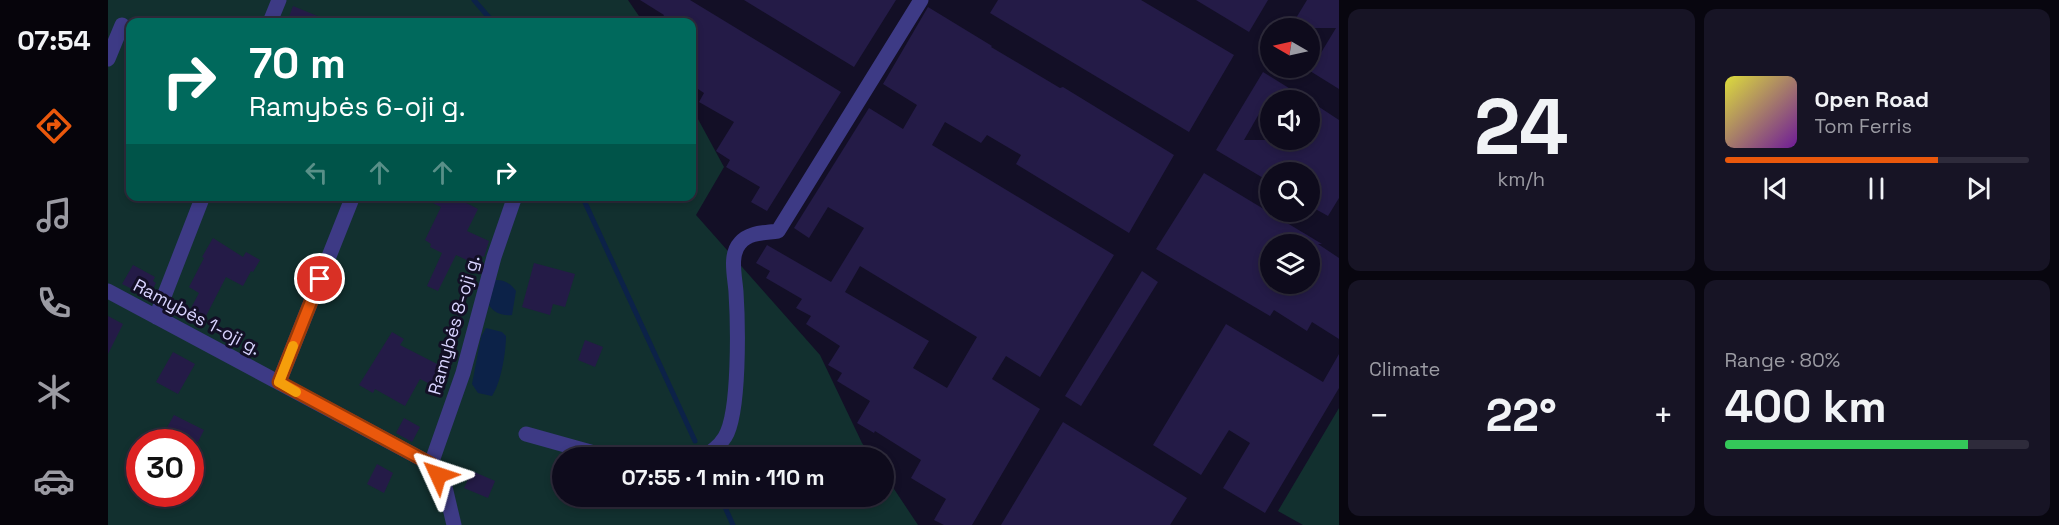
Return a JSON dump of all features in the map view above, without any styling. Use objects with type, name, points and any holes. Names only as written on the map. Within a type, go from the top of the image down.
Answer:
[{"type":"street","points":[[272,18],[279,0]]},
{"type":"street","points":[[717,447],[726,436],[732,419],[736,369],[737,302],[734,253],[749,235],[778,231],[921,0]]},
{"type":"street","points":[[108,59],[122,25]]},
{"type":"street","points":[[156,317],[201,201]]},
{"type":"street","points":[[279,382],[351,201]]},
{"type":"street","name":"Ramybės 8-oji g.","points":[[431,464],[463,373],[494,257],[513,201]]},
{"type":"street","name":"Ramybės 1-oji g.","points":[[108,291],[431,464]]},
{"type":"street","points":[[526,434],[573,447]]},
{"type":"street","points":[[431,464],[445,487],[454,525]]},
{"type":"green space","points":[[108,0],[628,0],[640,18],[126,18],[126,201],[696,201],[696,115],[724,167],[696,215],[820,355],[865,447],[552,447],[552,507],[894,507],[894,489],[918,525],[108,525]]},
{"type":"green space","points":[[1339,408],[1339,525],[1303,525],[1278,511]]},
{"type":"water","points":[[495,280],[507,282],[516,291],[512,315],[499,313],[489,305]]},
{"type":"water","points":[[486,328],[502,332],[506,336],[502,367],[492,396],[478,393],[472,384],[481,337]]},
{"type":"building","points":[[640,0],[690,0],[841,92],[767,211],[751,202],[760,187],[726,167],[730,160],[716,151],[734,122],[699,102],[704,93],[696,88],[696,18],[662,18],[664,15]]},
{"type":"building","points":[[744,0],[896,0],[854,67]]},
{"type":"building","points":[[998,0],[1141,0],[1234,55],[1189,132],[990,13]]},
{"type":"building","points":[[1196,0],[1268,0],[1249,32]]},
{"type":"building","points":[[1307,0],[1339,0],[1339,89],[1320,77],[1320,54],[1336,28],[1320,28],[1320,18],[1296,18]]},
{"type":"building","points":[[293,6],[322,18],[288,18]]},
{"type":"building","points":[[928,7],[1174,155],[1129,233],[1016,164],[1021,155],[987,135],[981,143],[945,122],[932,145],[1114,255],[1040,377],[1006,356],[992,379],[1040,409],[972,525],[944,525],[934,520],[946,499],[911,478],[921,460],[875,431],[874,433],[857,423],[870,401],[837,381],[842,373],[828,365],[840,346],[806,324],[811,316],[796,308],[802,299],[766,278],[770,271],[756,263],[767,245],[831,282],[864,228],[828,207],[809,238],[794,228],[869,108],[903,129],[917,105],[883,84]],"holes":[[[860,266],[977,337],[947,388],[913,368],[929,341],[845,292]]]},
{"type":"building","points":[[1260,77],[1273,78],[1292,90],[1260,90],[1260,112],[1244,140],[1260,140],[1260,150],[1320,150],[1320,108],[1339,120],[1339,198],[1328,216],[1320,212],[1320,162],[1260,162],[1260,176],[1216,150]]},
{"type":"building","points":[[1204,173],[1260,207],[1260,222],[1285,222],[1305,234],[1260,234],[1260,294],[1320,294],[1320,245],[1339,258],[1339,339],[1312,322],[1307,331],[1274,310],[1270,316],[1156,249]]},
{"type":"building","points":[[429,201],[463,201],[478,209],[467,231],[489,241],[484,257],[479,255],[475,264],[456,255],[438,291],[427,286],[442,253],[430,247],[431,244],[425,240],[441,207]]},
{"type":"building","points":[[213,238],[243,257],[246,252],[260,260],[243,286],[226,277],[206,316],[191,308],[199,293],[189,287]]},
{"type":"building","points":[[534,263],[575,274],[565,307],[553,304],[550,315],[522,307]]},
{"type":"building","points":[[133,265],[155,277],[153,281],[156,283],[148,297],[122,284]]},
{"type":"building","points":[[1142,271],[1158,282],[1081,406],[1065,396]]},
{"type":"building","points":[[108,316],[123,324],[108,354]]},
{"type":"building","points":[[1226,324],[1323,382],[1339,354],[1339,388],[1265,513],[1223,488],[1250,443],[1229,430],[1201,475],[1153,445]]},
{"type":"building","points":[[392,332],[404,339],[400,345],[441,366],[432,385],[420,379],[405,406],[375,389],[373,393],[359,385]]},
{"type":"building","points":[[585,340],[603,347],[595,367],[578,360]]},
{"type":"building","points":[[173,352],[195,364],[178,394],[156,382]]},
{"type":"building","points":[[174,415],[202,429],[166,429]]},
{"type":"building","points":[[404,418],[420,427],[412,442],[396,433]]},
{"type":"building","points":[[1063,422],[1187,498],[1170,525],[1001,525]]},
{"type":"building","points":[[377,464],[393,473],[384,493],[367,484]]},
{"type":"building","points":[[472,471],[495,481],[488,498],[464,488]]},
{"type":"waterway","points":[[474,0],[490,18]]},
{"type":"waterway","points":[[584,201],[695,441]]},
{"type":"waterway","points":[[725,507],[733,525]]},
{"type":"slow traffic","points":[[293,346],[279,382],[296,392]]},
{"type":"route","points":[[320,279],[279,382],[431,464],[438,475]]}]
